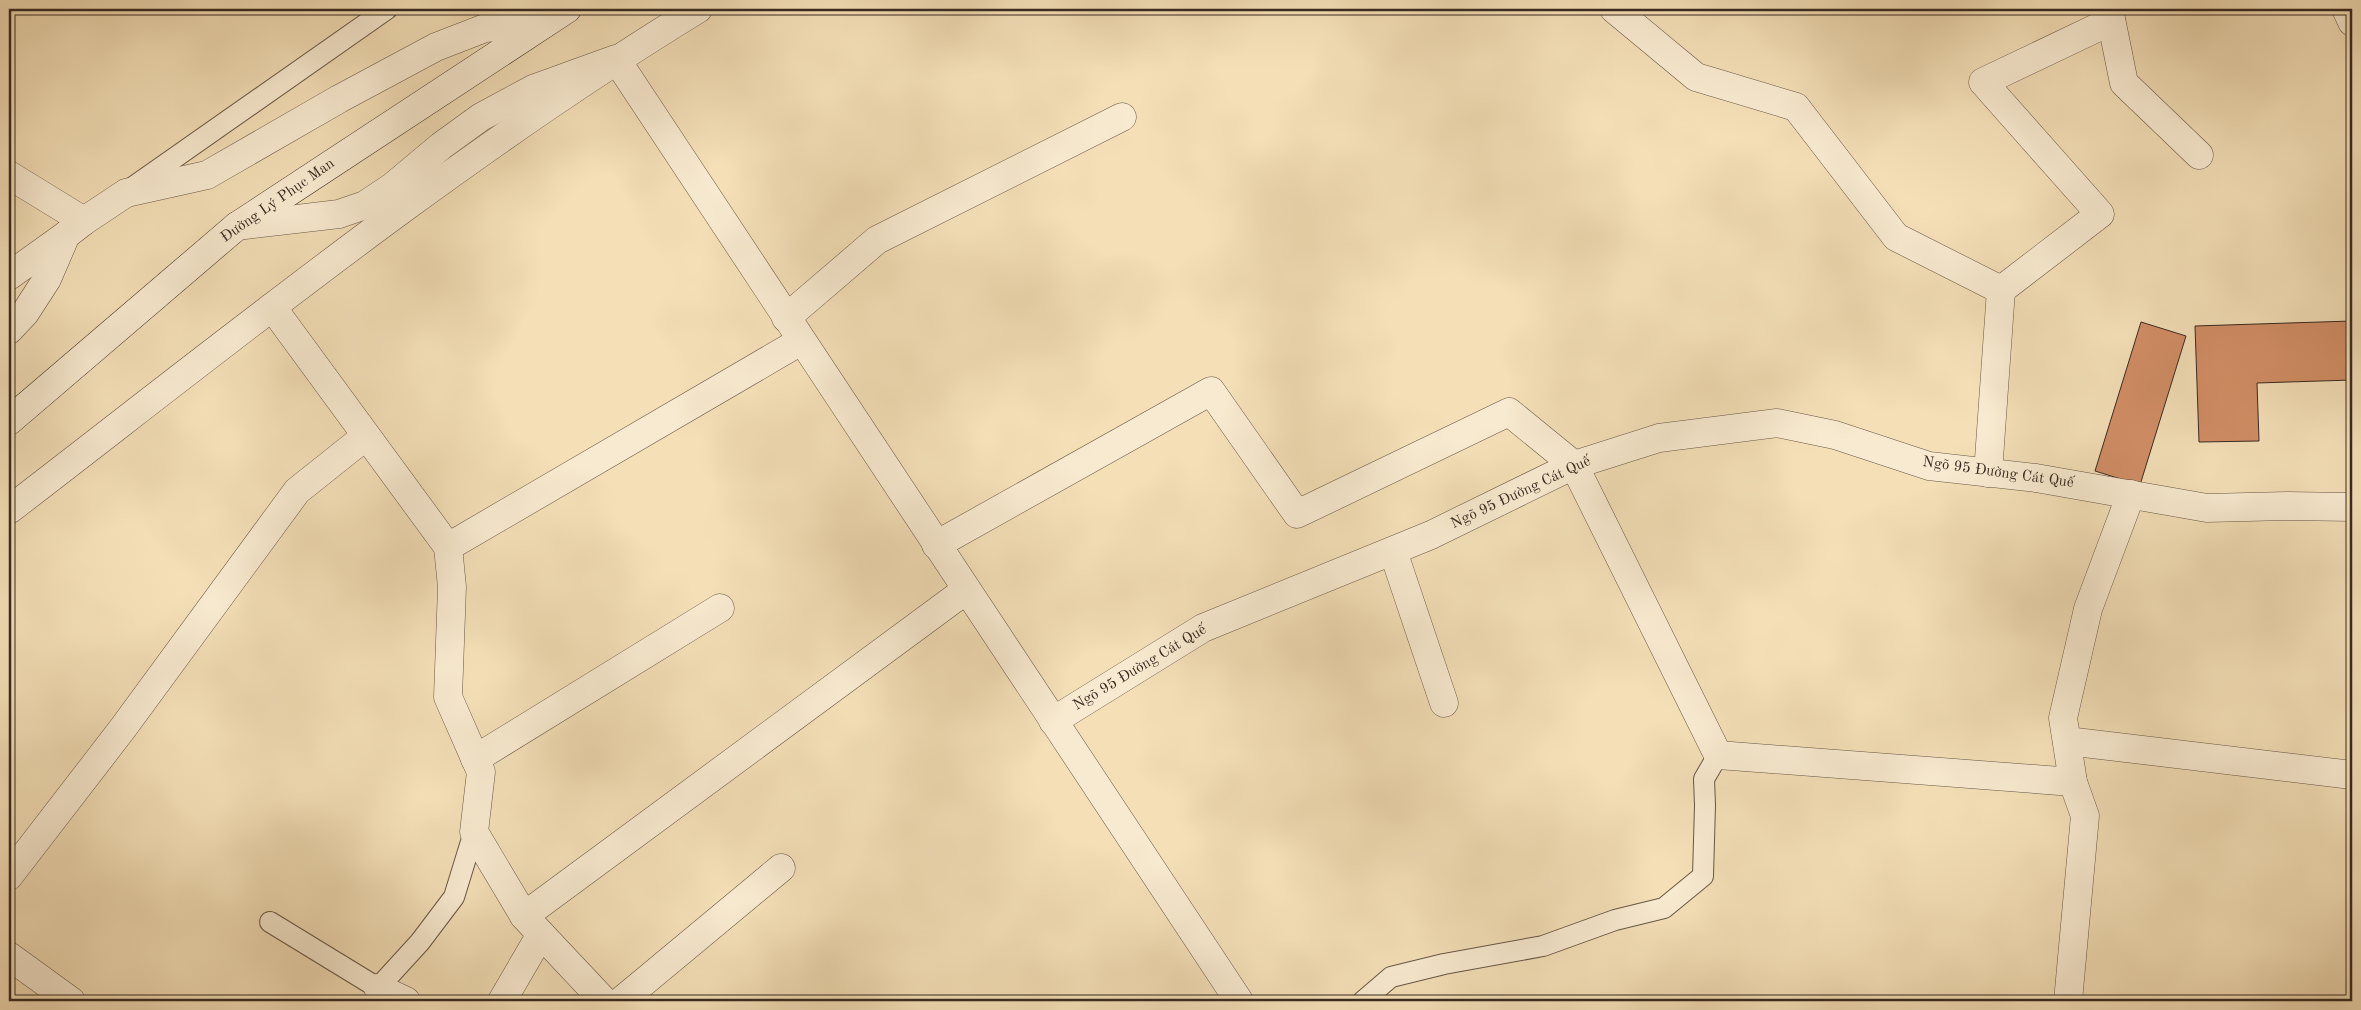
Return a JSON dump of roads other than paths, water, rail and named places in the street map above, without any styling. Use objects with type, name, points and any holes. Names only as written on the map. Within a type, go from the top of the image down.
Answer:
[{"type":"street","name":"Đường Lý Phục Man","points":[[9,420],[237,226],[541,24],[567,9]]},
{"type":"street","points":[[656,34],[690,9]]},
{"type":"street","points":[[9,510],[382,223],[616,59],[698,9]]},
{"type":"street","points":[[1614,9],[1696,76],[1796,107],[1896,237],[2001,290]]},
{"type":"street","points":[[2346,9],[2352,22]]},
{"type":"street","points":[[1988,473],[2001,290],[2100,214],[1983,82],[2110,15],[2124,83],[2198,155]]},
{"type":"street","points":[[9,276],[126,193],[207,176],[339,99],[436,47],[485,28],[541,24]]},
{"type":"street","points":[[237,226],[339,214],[365,205],[392,188],[441,146],[480,117],[533,89],[616,59]]},
{"type":"street","points":[[616,59],[1239,1001]]},
{"type":"street","points":[[786,318],[877,240],[1122,117]]},
{"type":"street","points":[[9,175],[75,228]]},
{"type":"street","points":[[9,330],[25,313],[47,279],[75,228]]},
{"type":"street","points":[[272,308],[448,546],[452,587],[448,697],[481,772],[474,832],[532,925],[604,1001]]},
{"type":"street","points":[[448,546],[801,341]]},
{"type":"street","points":[[936,545],[1211,391],[1298,514],[1509,412],[1574,465],[1718,755],[2073,782]]},
{"type":"street","name":"Ngõ 95 Đường Cát Quế","points":[[1053,721],[1203,628],[1431,535],[1574,465],[1659,438],[1777,423],[1835,435],[1929,466],[2036,478],[2207,508],[2352,507]]},
{"type":"street","points":[[9,876],[129,721],[297,491],[366,436]]},
{"type":"street","points":[[2068,1001],[2085,816],[2073,782],[2063,718],[2088,609],[2131,494]]},
{"type":"street","points":[[1393,551],[1444,703]]},
{"type":"street","points":[[502,1001],[532,925],[966,590]]},
{"type":"street","points":[[475,760],[720,608]]},
{"type":"street","points":[[2067,741],[2352,774]]},
{"type":"street","points":[[621,1001],[781,868]]},
{"type":"street","points":[[9,956],[71,1001]]},
{"type":"street","points":[[378,988],[406,1001]]},
{"type":"lane","points":[[126,193],[387,9]]},
{"type":"lane","points":[[1362,1001],[1391,977],[1444,964],[1543,946],[1615,920],[1664,908],[1703,876],[1704,779],[1718,755]]},
{"type":"lane","points":[[270,922],[378,988],[420,942],[454,897],[474,832]]}]
